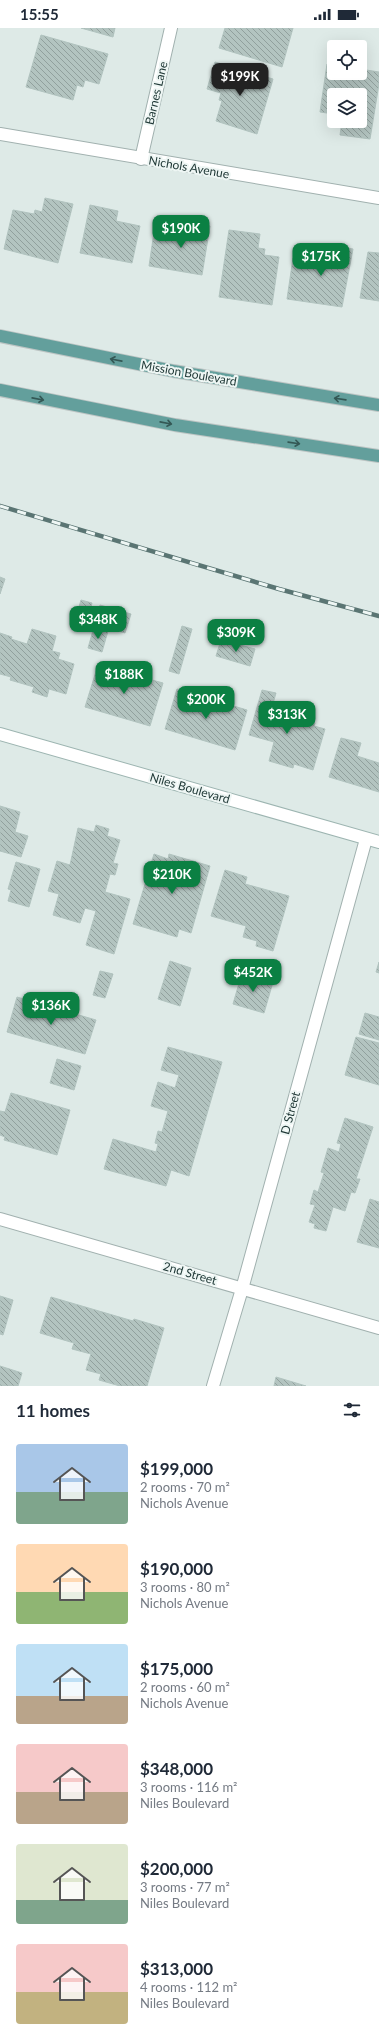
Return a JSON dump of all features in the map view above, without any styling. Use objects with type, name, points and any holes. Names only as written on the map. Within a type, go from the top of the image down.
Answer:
[{"type":"main road","name":"Mission Boulevard","points":[[0,336],[173,371],[379,405]]},
{"type":"main road","points":[[0,390],[175,425],[379,456]]},
{"type":"street","name":"Barnes Lane","points":[[141,158],[171,28]]},
{"type":"street","name":"Nichols Avenue","points":[[0,134],[379,198]]},
{"type":"street","name":"Niles Boulevard","points":[[0,734],[379,842]]},
{"type":"street","name":"D Street","points":[[213,1386],[242,1289],[366,839]]},
{"type":"street","name":"2nd Street","points":[[0,1219],[379,1328]]},
{"type":"building","points":[[81,28],[115,28],[113,37]]},
{"type":"building","points":[[225,28],[293,28],[282,67],[219,48]]},
{"type":"building","points":[[41,35],[108,54],[99,84],[85,80],[83,87],[77,85],[73,100],[26,87]]},
{"type":"building","points":[[215,62],[273,79],[257,134],[216,121],[222,101],[219,100],[221,93],[207,89]]},
{"type":"building","points":[[327,64],[327,80],[367,80],[367,70],[379,72],[379,84],[370,139],[340,135],[341,128],[367,128],[367,88],[327,88],[327,113],[320,112]]},
{"type":"building","points":[[45,198],[73,204],[58,263],[4,249],[13,210],[34,214],[35,210],[42,212]]},
{"type":"building","points":[[90,205],[118,211],[116,221],[140,226],[132,263],[80,253]]},
{"type":"building","points":[[181,221],[210,226],[202,275],[149,266],[154,232],[169,235],[169,230],[180,232]]},
{"type":"building","points":[[229,230],[260,234],[258,248],[265,249],[264,255],[279,257],[272,305],[219,297]]},
{"type":"building","points":[[324,244],[353,249],[342,307],[287,299],[293,258],[314,261],[315,256],[322,257]]},
{"type":"building","points":[[368,252],[379,253],[379,301],[360,298]]},
{"type":"building","points":[[0,577],[5,579],[0,594]]},
{"type":"building","points":[[81,600],[92,603],[86,627],[74,624]]},
{"type":"building","points":[[100,605],[131,614],[125,633],[95,624]]},
{"type":"building","points":[[182,626],[192,629],[179,674],[169,671]]},
{"type":"building","points":[[94,627],[108,631],[102,652],[88,648]]},
{"type":"building","points":[[32,629],[56,636],[52,651],[60,653],[58,659],[74,664],[66,694],[49,689],[47,697],[32,692],[34,687],[10,680],[11,677],[0,674],[0,633],[12,637],[11,639],[27,644]]},
{"type":"building","points":[[221,640],[255,649],[250,666],[216,656]]},
{"type":"building","points":[[98,665],[163,683],[150,726],[85,707]]},
{"type":"building","points":[[177,689],[247,710],[235,750],[165,729]]},
{"type":"building","points":[[262,690],[276,693],[270,714],[297,721],[297,718],[315,723],[314,726],[325,729],[313,770],[294,764],[293,768],[269,761],[274,742],[249,735]]},
{"type":"building","points":[[341,738],[361,743],[357,756],[379,763],[379,792],[329,777]]},
{"type":"building","points":[[0,806],[20,812],[15,832],[28,836],[21,857],[0,851]]},
{"type":"building","points":[[96,825],[109,829],[107,836],[120,840],[113,863],[118,864],[115,875],[110,874],[105,892],[130,899],[114,954],[86,945],[96,911],[85,908],[80,923],[53,915],[59,894],[48,891],[57,861],[70,865],[78,828],[94,832]]},
{"type":"building","points":[[154,854],[168,859],[169,854],[210,866],[191,933],[179,929],[177,937],[133,924]]},
{"type":"building","points":[[16,862],[40,869],[29,907],[8,901],[11,890],[8,889]]},
{"type":"building","points":[[225,870],[247,877],[245,884],[289,896],[273,951],[256,946],[257,941],[243,937],[246,926],[211,916]]},
{"type":"building","points":[[170,961],[191,968],[180,1006],[158,999]]},
{"type":"building","points":[[379,962],[379,973],[376,972]]},
{"type":"building","points":[[100,971],[113,974],[105,998],[93,995]]},
{"type":"building","points":[[242,973],[273,982],[264,1013],[233,1004]]},
{"type":"building","points":[[17,997],[96,1020],[85,1054],[7,1032]]},
{"type":"building","points":[[365,1013],[379,1017],[379,1040],[359,1034]]},
{"type":"building","points":[[356,1037],[379,1043],[379,1085],[345,1075]]},
{"type":"building","points":[[168,1047],[222,1062],[189,1176],[171,1170],[166,1186],[104,1169],[113,1139],[156,1152],[158,1144],[155,1143],[158,1131],[162,1132],[168,1111],[151,1106],[158,1082],[175,1088],[179,1075],[161,1070]]},
{"type":"building","points":[[57,1059],[81,1066],[74,1090],[50,1083]]},
{"type":"building","points":[[11,1093],[70,1110],[57,1155],[4,1140],[5,1137],[0,1135],[0,1111],[5,1112]]},
{"type":"building","points":[[345,1118],[373,1127],[356,1179],[360,1179],[355,1193],[351,1192],[345,1211],[333,1207],[326,1231],[314,1228],[315,1224],[309,1222],[315,1205],[310,1204],[314,1190],[318,1192],[324,1173],[321,1172],[328,1148],[339,1152],[341,1144],[337,1143]]},
{"type":"building","points":[[370,1199],[379,1202],[379,1248],[357,1242]]},
{"type":"building","points":[[0,1296],[13,1300],[3,1335],[0,1334]]},
{"type":"building","points":[[51,1297],[133,1321],[134,1319],[164,1328],[147,1386],[120,1386],[99,1380],[101,1374],[86,1370],[91,1354],[72,1349],[74,1343],[40,1333]]},
{"type":"building","points":[[0,1366],[22,1373],[18,1386],[0,1386]]},
{"type":"building","points":[[276,1377],[306,1386],[274,1386]]},
{"type":"railway","points":[[0,506],[279,589],[379,616]]}]
